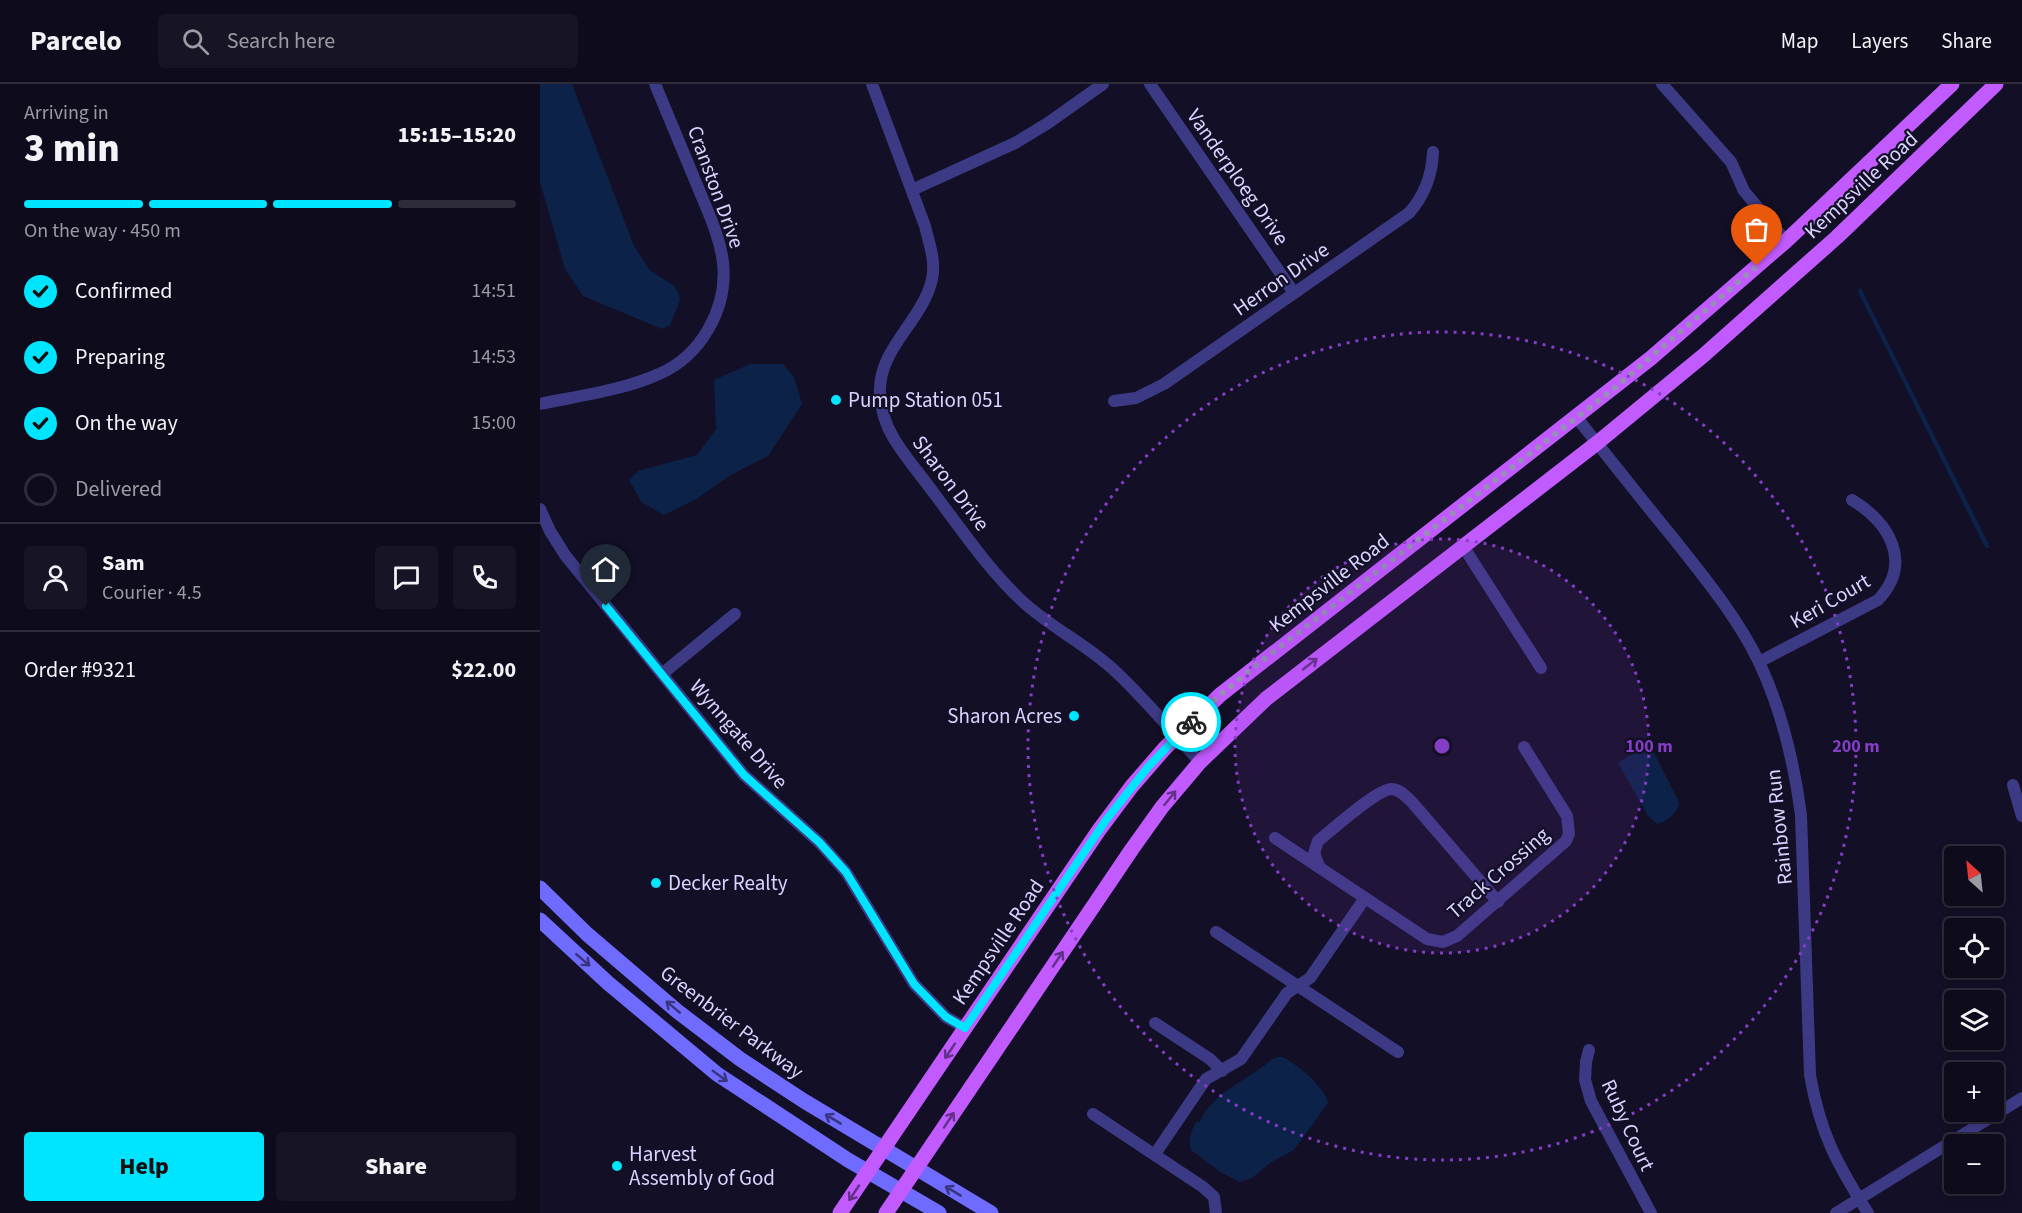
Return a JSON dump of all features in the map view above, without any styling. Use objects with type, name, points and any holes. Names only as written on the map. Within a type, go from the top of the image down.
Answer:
[{"type":"main road","name":"Kempsville Road","points":[[840,1213],[1099,830],[1132,786],[1176,737],[1238,679],[1577,418],[1683,332],[1786,241],[1952,84]]},
{"type":"main road","name":"Kempsville Road","points":[[886,1213],[1132,849],[1162,807],[1200,762],[1267,698],[1597,443],[1742,322],[1875,202],[1996,84]]},
{"type":"main road","name":"Greenbrier Parkway","points":[[540,888],[587,934],[677,1011],[740,1059],[883,1149],[991,1213]]},
{"type":"main road","points":[[540,920],[625,997],[717,1074],[868,1172],[939,1213]]},
{"type":"street","name":"Cranston Drive","points":[[540,404],[640,382],[677,365],[694,349],[707,332],[720,300],[723,266],[716,234],[656,84]]},
{"type":"street","name":"Sharon Drive","points":[[872,84],[925,226],[933,267],[932,279],[922,304],[896,343],[882,375],[880,393],[892,436],[973,545],[1022,600],[1054,628],[1115,671],[1200,762]]},
{"type":"street","points":[[912,190],[1014,143],[1048,123],[1103,84]]},
{"type":"street","name":"Vanderploeg Drive","points":[[1150,84],[1294,293]]},
{"type":"street","points":[[1662,84],[1731,162],[1744,191],[1786,241]]},
{"type":"street","name":"Herron Drive","points":[[1114,401],[1136,398],[1164,384],[1409,213],[1426,188],[1432,169],[1433,152]]},
{"type":"street","name":"Rainbow Run","points":[[1577,418],[1716,592],[1741,629],[1759,662],[1786,736],[1796,778],[1801,815],[1810,1075],[1815,1106],[1830,1147],[1868,1213]]},
{"type":"street","name":"Keri Court","points":[[1759,662],[1878,600],[1888,590],[1896,570],[1894,548],[1879,521],[1868,510],[1852,500]]},
{"type":"street","name":"Wynngate Drive","points":[[540,509],[565,555],[744,775],[819,842],[846,872],[914,984],[946,1017],[965,1028]]},
{"type":"street","points":[[1462,546],[1541,668]]},
{"type":"street","points":[[662,674],[735,614]]},
{"type":"street","name":"Track Crossing","points":[[1275,838],[1426,939],[1437,942],[1450,940],[1498,902],[1561,846],[1569,834],[1567,816],[1524,747]]},
{"type":"street","points":[[2013,785],[2022,816]]},
{"type":"street","points":[[1318,867],[1314,853],[1318,841],[1380,792],[1393,789],[1404,794],[1411,801],[1498,902]]},
{"type":"street","points":[[1155,1154],[1206,1079],[1241,1059],[1281,1000],[1287,993],[1310,978],[1365,898]]},
{"type":"street","points":[[1216,932],[1398,1052]]},
{"type":"street","points":[[1155,1023],[1210,1059],[1222,1071]]},
{"type":"street","name":"Ruby Court","points":[[1588,1050],[1586,1080],[1589,1095],[1651,1213]]},
{"type":"street","points":[[1836,1213],[2022,1098]]},
{"type":"street","points":[[1093,1114],[1209,1191],[1214,1197],[1216,1213]]},
{"type":"water","points":[[540,84],[572,84],[634,246],[650,270],[674,286],[679,294],[680,300],[670,325],[662,329],[583,296],[565,269],[540,182]]},
{"type":"water","points":[[750,364],[783,364],[794,377],[802,404],[768,456],[731,475],[696,499],[664,515],[641,502],[629,480],[638,471],[697,455],[716,429],[714,380]]},
{"type":"water","points":[[1650,745],[1679,802],[1671,816],[1657,824],[1648,816],[1618,763],[1644,746]]},
{"type":"water","points":[[1282,1057],[1310,1077],[1322,1090],[1328,1103],[1294,1150],[1270,1163],[1252,1178],[1240,1182],[1220,1172],[1191,1150],[1192,1131],[1211,1104],[1227,1090],[1273,1059]]},
{"type":"waterway","points":[[1860,291],[1987,546]]},
{"type":"way so far","points":[[1191,722],[1259,663],[1611,391],[1757,266]]},
{"type":"place","name":"Pump Station 051","points":[[836,400]]},
{"type":"place","name":"Sharon Acres","points":[[1074,716]]},
{"type":"place","name":"Decker Realty","points":[[656,883]]},
{"type":"place","name":"Harvest Assembly of God","points":[[617,1166]]},
{"type":"route","points":[[606,606],[744,775],[819,842],[846,872],[914,984],[946,1017],[965,1028],[1106,820],[1148,767],[1191,722]]}]
